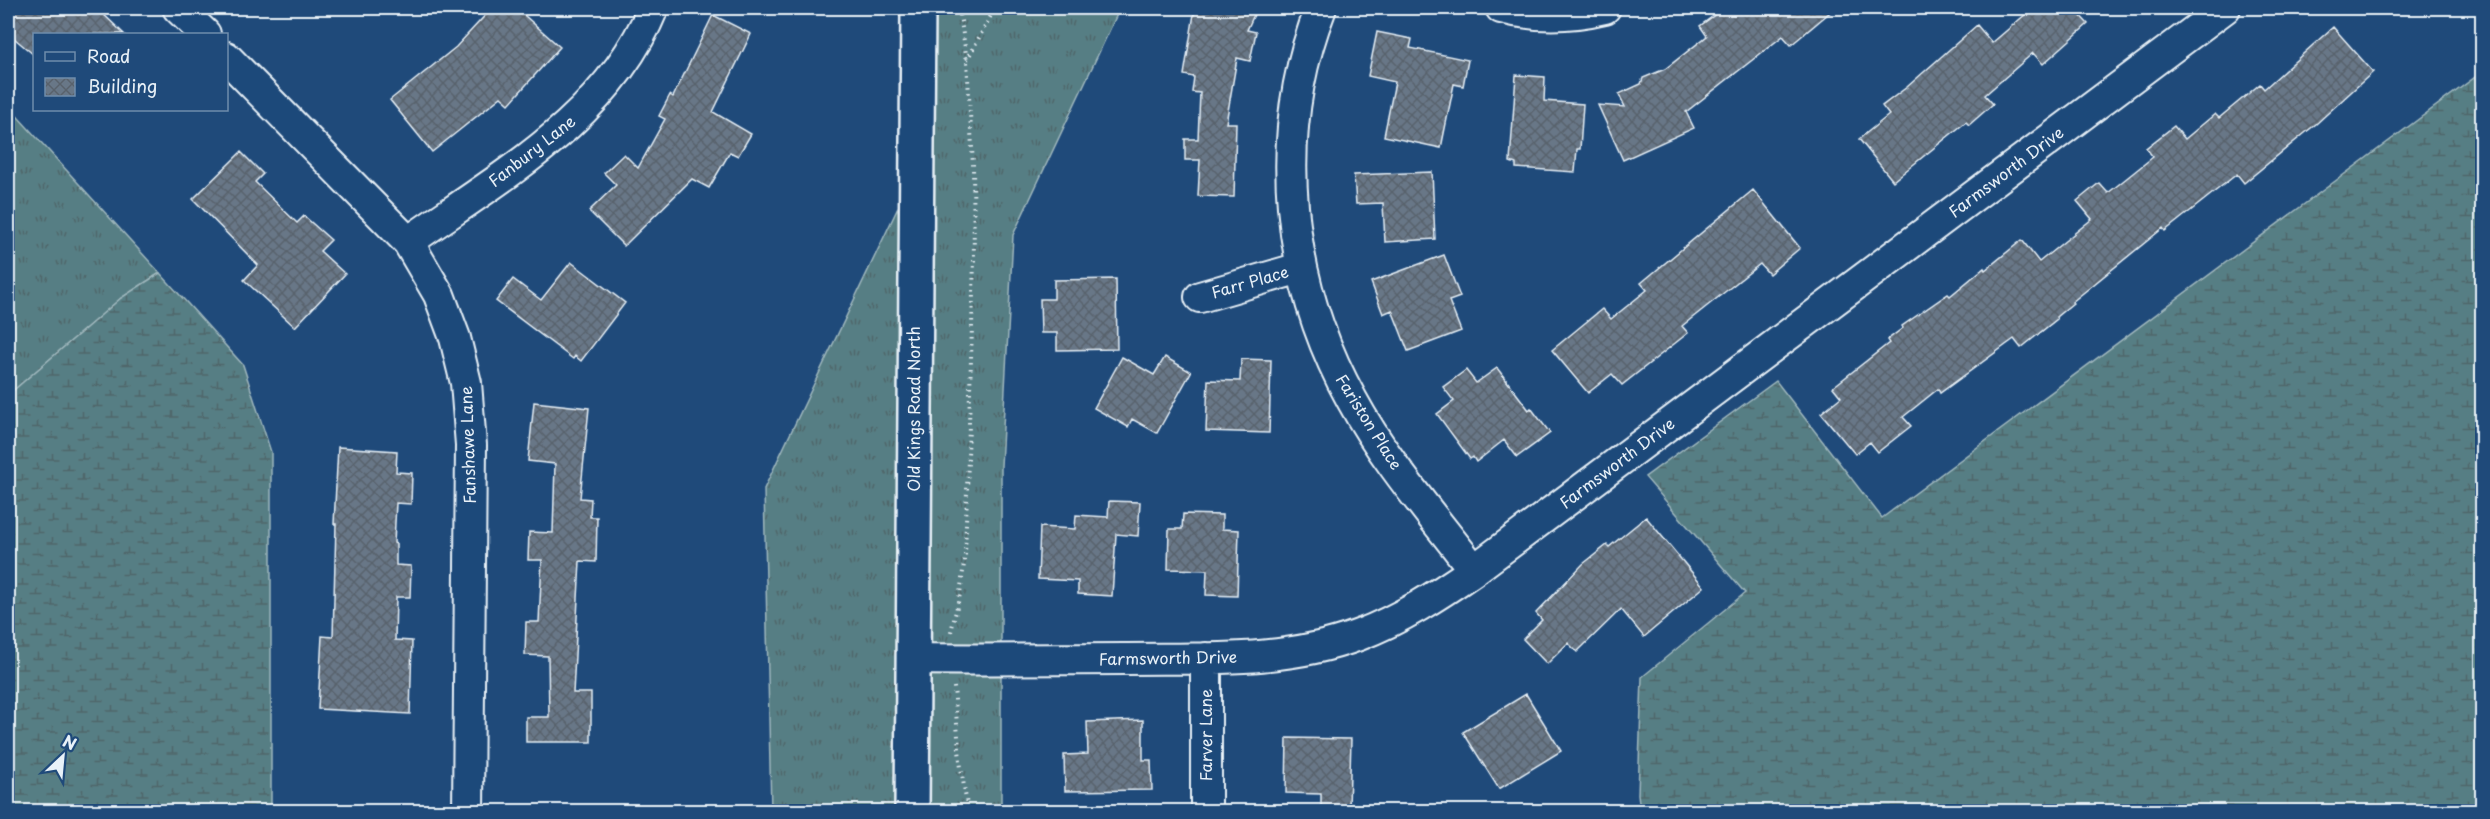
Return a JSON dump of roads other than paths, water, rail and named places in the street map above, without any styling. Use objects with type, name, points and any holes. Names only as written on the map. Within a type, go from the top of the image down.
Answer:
[{"type":"street","points":[[178,8],[204,33]]},
{"type":"street","name":"Fanbury Lane","points":[[408,242],[531,156],[585,109],[626,60],[652,8]]},
{"type":"street","name":"Old Kings Road North","points":[[912,812],[918,8]]},
{"type":"street","name":"Fariston Place","points":[[1321,8],[1302,72],[1292,148],[1293,215],[1300,268],[1325,346],[1352,401],[1392,462],[1474,570]]},
{"type":"street","points":[[1501,8],[1541,14],[1578,13],[1605,8]]},
{"type":"street","name":"Farmsworth Drive","points":[[912,659],[1206,658],[1272,655],[1304,650],[1359,635],[1407,613],[1474,570],[2225,8]]},
{"type":"street","name":"Fanshawe Lane","points":[[228,59],[408,242],[429,277],[447,315],[463,366],[469,405],[471,445],[468,812]]},
{"type":"street","name":"Farr Place","points":[[1200,297],[1300,268]]},
{"type":"street","name":"Farver Lane","points":[[1206,658],[1206,812]]}]
